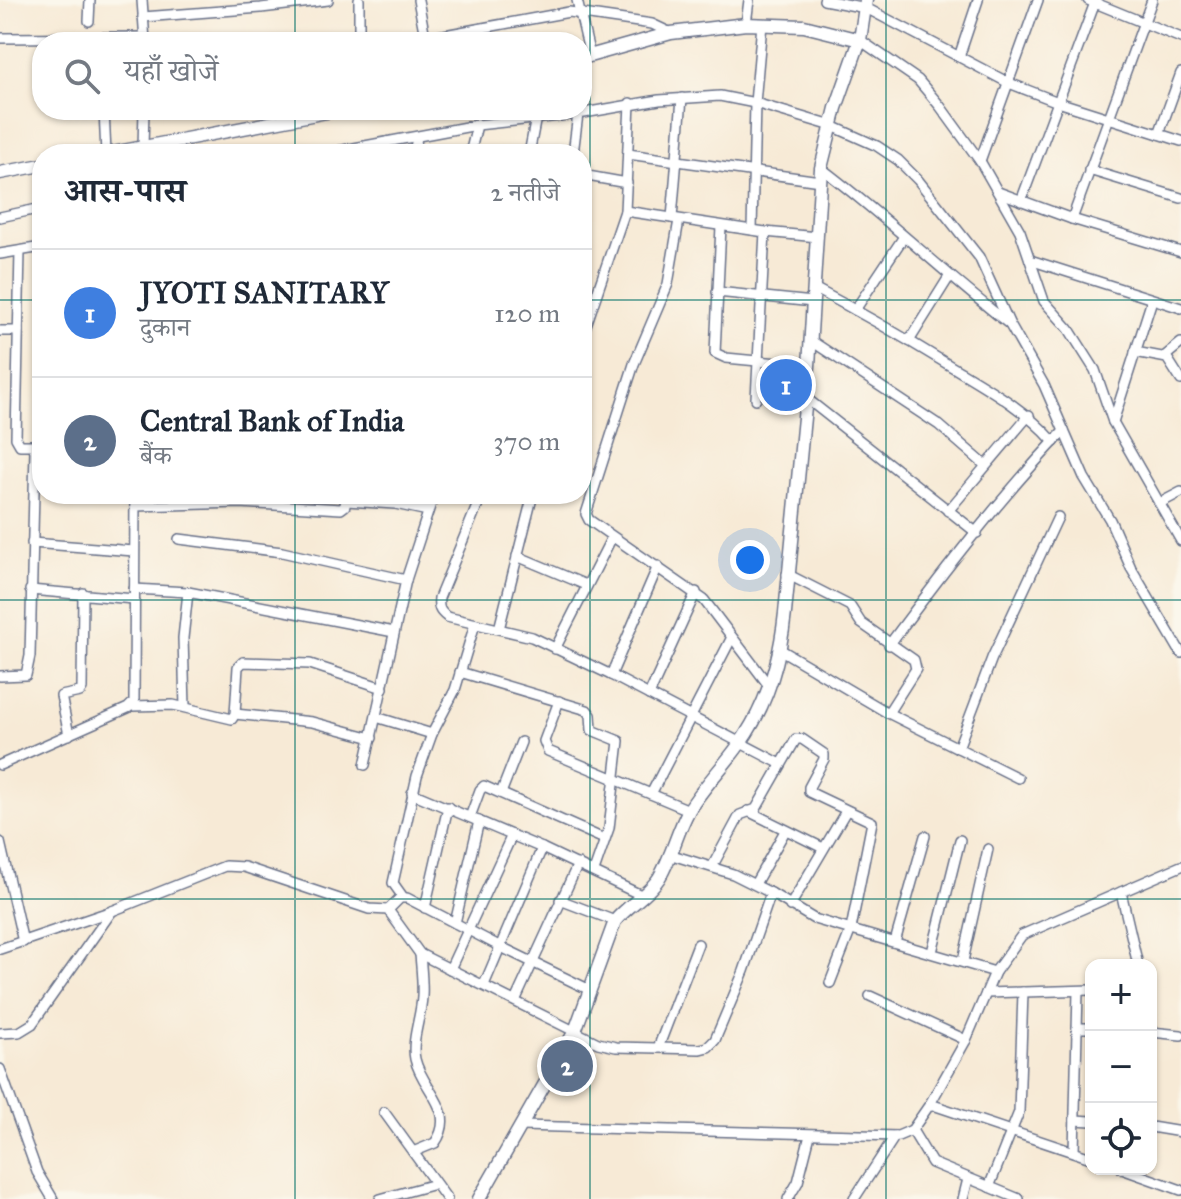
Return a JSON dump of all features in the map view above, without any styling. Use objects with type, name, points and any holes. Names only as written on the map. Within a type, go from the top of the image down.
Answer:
[{"type":"street","points":[[89,21],[90,0]]},
{"type":"street","points":[[142,0],[144,32]]},
{"type":"street","points":[[143,17],[328,0]]},
{"type":"street","points":[[359,0],[359,32]]},
{"type":"street","points":[[418,0],[424,32]]},
{"type":"street","points":[[577,0],[582,32]]},
{"type":"street","points":[[746,24],[749,0]]},
{"type":"street","points":[[824,0],[869,3],[1009,83],[1181,141]]},
{"type":"street","points":[[959,57],[978,0]]},
{"type":"street","points":[[980,161],[1038,0]]},
{"type":"street","points":[[1072,219],[1152,0]]},
{"type":"street","points":[[1021,201],[1093,1],[1181,38]]},
{"type":"street","points":[[479,1199],[575,1031],[615,921],[657,880],[689,810],[741,743],[770,687],[781,650],[809,366],[821,174],[836,108],[860,40],[869,3]]},
{"type":"street","points":[[465,32],[579,12],[652,24],[671,33]]},
{"type":"street","points":[[592,55],[671,33],[746,24],[804,26],[860,40],[918,80],[980,161],[998,192],[1020,231],[1044,301],[1069,329],[1095,370],[1113,422],[1181,541]]},
{"type":"street","points":[[752,230],[755,103],[762,24]]},
{"type":"street","points":[[0,38],[32,39]]},
{"type":"street","points":[[1159,134],[1181,73]]},
{"type":"street","points":[[592,111],[630,103],[720,96],[832,126],[877,146],[898,160],[972,246],[1010,325],[1044,385],[1084,477],[1110,520],[1131,568],[1181,653]]},
{"type":"street","points":[[592,499],[634,364],[668,284],[682,98]]},
{"type":"street","points":[[592,308],[625,211],[630,103]]},
{"type":"street","points":[[104,120],[106,144]]},
{"type":"street","points":[[143,144],[144,120]]},
{"type":"street","points":[[159,144],[285,120]]},
{"type":"street","points":[[378,144],[514,120]]},
{"type":"street","points":[[531,144],[535,120]]},
{"type":"street","points":[[574,144],[577,120]]},
{"type":"street","points":[[472,144],[477,125]]},
{"type":"street","points":[[416,144],[417,137]]},
{"type":"street","points":[[628,154],[755,170],[821,174],[862,199],[903,238],[1010,325]]},
{"type":"street","points":[[0,173],[32,167]]},
{"type":"street","points":[[1089,170],[1181,198]]},
{"type":"street","points":[[592,177],[627,183]]},
{"type":"street","points":[[998,192],[1072,219],[1181,252]]},
{"type":"street","points":[[0,217],[32,210]]},
{"type":"street","points":[[625,211],[818,237]]},
{"type":"street","points":[[721,226],[715,353],[726,358],[809,366]]},
{"type":"street","points":[[756,399],[765,232]]},
{"type":"street","points":[[855,310],[903,238]]},
{"type":"street","points":[[0,254],[32,249]]},
{"type":"street","points":[[20,251],[16,438],[20,445],[32,446]]},
{"type":"street","points":[[1030,260],[1181,308]]},
{"type":"street","points":[[909,341],[949,277]]},
{"type":"street","points":[[717,292],[762,296],[813,295],[855,310],[1029,415],[1054,442]]},
{"type":"street","points":[[1113,422],[1152,300]]},
{"type":"street","points":[[0,331],[18,331]]},
{"type":"street","points":[[810,340],[939,425],[985,465]]},
{"type":"street","points":[[1164,357],[1181,343]]},
{"type":"street","points":[[1135,352],[1171,361],[1181,380]]},
{"type":"street","points":[[806,398],[977,533]]},
{"type":"street","points":[[948,511],[1029,415]]},
{"type":"street","points":[[889,645],[935,584],[1064,431]]},
{"type":"street","points":[[1160,503],[1181,492]]},
{"type":"street","points":[[0,676],[24,677],[28,673],[33,504]]},
{"type":"street","points":[[132,706],[135,506],[205,504]]},
{"type":"street","points":[[257,504],[341,509],[345,504]]},
{"type":"street","points":[[395,504],[428,511]]},
{"type":"street","points":[[365,765],[406,580],[430,504]]},
{"type":"street","points":[[478,504],[439,605],[439,610],[447,617],[532,637],[781,764]]},
{"type":"street","points":[[499,629],[530,504]]},
{"type":"street","points":[[591,504],[587,517],[696,592],[770,687]]},
{"type":"street","points":[[958,748],[992,658],[1058,517]]},
{"type":"street","points":[[555,649],[612,537]]},
{"type":"street","points":[[179,539],[282,552],[406,580]]},
{"type":"street","points":[[32,543],[134,551]]},
{"type":"street","points":[[517,556],[586,585]]},
{"type":"street","points":[[611,675],[658,566]]},
{"type":"street","points":[[787,574],[850,606],[861,623],[889,645],[912,657],[916,666],[888,713]]},
{"type":"street","points":[[30,590],[134,594],[188,592],[394,632]]},
{"type":"street","points":[[185,707],[183,638],[188,592]]},
{"type":"street","points":[[649,695],[696,592]]},
{"type":"street","points":[[69,735],[61,698],[64,694],[78,693],[82,689],[83,593]]},
{"type":"street","points":[[475,624],[449,705],[432,734],[412,793],[393,883],[403,897],[590,990]]},
{"type":"street","points":[[651,794],[731,639]]},
{"type":"street","points":[[781,650],[888,713],[1018,778]]},
{"type":"street","points":[[235,714],[238,667],[243,662],[310,664],[383,688]]},
{"type":"street","points":[[460,672],[587,710],[591,715],[592,730],[619,741],[610,822],[594,871]]},
{"type":"street","points":[[559,701],[544,738],[546,749],[689,810]]},
{"type":"street","points":[[0,765],[132,706],[185,707],[228,719],[235,714],[312,722],[372,738]]},
{"type":"street","points":[[376,717],[432,734]]},
{"type":"street","points":[[712,867],[740,815],[756,809],[796,739],[802,739],[822,753],[824,759],[809,792],[872,822],[851,929],[830,983]]},
{"type":"street","points":[[501,793],[521,742]]},
{"type":"street","points":[[455,923],[482,787],[604,839]]},
{"type":"street","points":[[412,793],[594,871],[641,895]]},
{"type":"street","points":[[425,908],[448,807]]},
{"type":"street","points":[[748,811],[823,848]]},
{"type":"street","points":[[790,906],[846,811]]},
{"type":"street","points":[[755,884],[785,831]]},
{"type":"street","points":[[450,969],[512,835]]},
{"type":"street","points":[[895,942],[925,836]]},
{"type":"street","points":[[932,952],[960,840]]},
{"type":"street","points":[[0,842],[23,942]]},
{"type":"street","points":[[484,985],[542,848]]},
{"type":"street","points":[[963,961],[988,849]]},
{"type":"street","points":[[669,854],[755,884],[814,919],[995,972]]},
{"type":"street","points":[[515,1001],[578,864]]},
{"type":"street","points":[[0,949],[112,911],[213,870],[233,866],[299,884],[369,909],[388,910],[403,897]]},
{"type":"street","points":[[521,1126],[895,1136],[912,1130],[966,1040],[995,972],[1017,941],[1029,931],[1181,866]]},
{"type":"street","points":[[1121,892],[1137,959]]},
{"type":"street","points":[[388,910],[420,954],[575,1031],[609,1046],[700,1049],[712,1044],[744,971],[771,893]]},
{"type":"street","points":[[560,900],[615,921]]},
{"type":"street","points":[[0,1033],[19,1032],[32,1024],[112,911]]},
{"type":"street","points":[[658,1048],[698,944]]},
{"type":"street","points":[[413,1152],[435,1143],[444,1124],[443,1111],[416,1060],[415,1044],[422,998],[420,954]]},
{"type":"street","points":[[986,993],[1085,990]]},
{"type":"street","points":[[1074,1152],[1078,991]]},
{"type":"street","points":[[989,1187],[1012,1133],[1021,1096],[1023,992]]},
{"type":"street","points":[[870,996],[966,1040]]},
{"type":"street","points":[[1077,1028],[1085,1028]]},
{"type":"street","points":[[1157,1033],[1181,1035]]},
{"type":"street","points":[[0,1069],[37,1172],[53,1199]]},
{"type":"street","points":[[930,1104],[1085,1156]]},
{"type":"street","points":[[384,1112],[447,1199]]},
{"type":"street","points":[[1075,1120],[1085,1121]]},
{"type":"street","points":[[1157,1128],[1181,1132]]},
{"type":"street","points":[[912,1130],[932,1163],[1019,1199]]},
{"type":"street","points":[[788,1199],[798,1182],[810,1135]]},
{"type":"street","points":[[854,1199],[895,1136]]},
{"type":"street","points":[[1139,1175],[1181,1190]]},
{"type":"street","points":[[963,1199],[968,1179]]},
{"type":"street","points":[[380,1199],[435,1184]]},
{"type":"place","name":"JYOTI SANITARY","points":[[786,385]]},
{"type":"place","name":"Central Bank of India","points":[[567,1066]]}]
